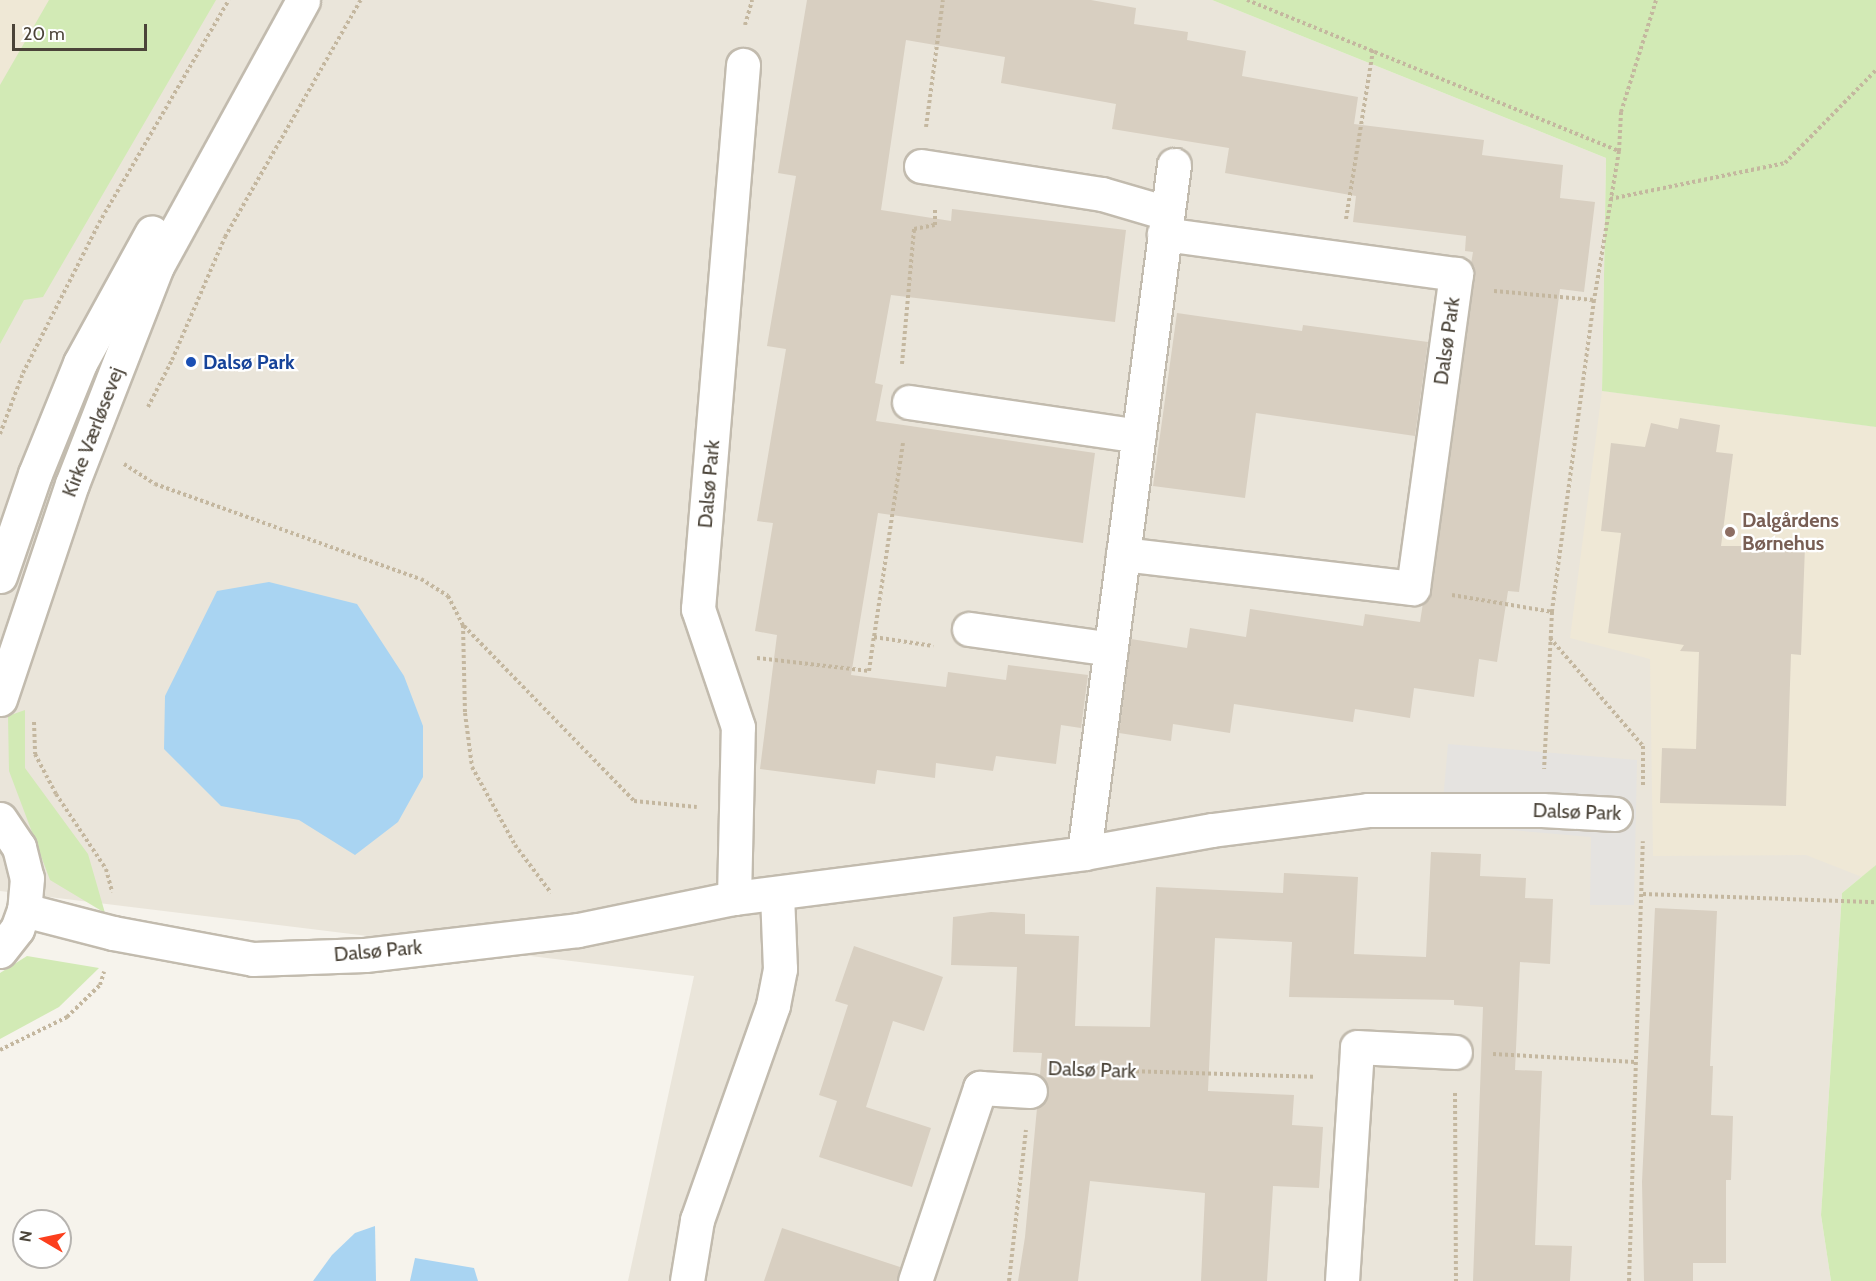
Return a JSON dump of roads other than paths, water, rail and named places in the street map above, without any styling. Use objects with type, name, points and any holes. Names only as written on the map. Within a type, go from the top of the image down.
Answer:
[{"type":"street","name":"Kirke Værløsevej","points":[[0,699],[72,484],[150,286],[207,174],[303,0]]},
{"type":"street","name":"Dalsø Park","points":[[734,898],[738,727],[699,609],[743,64]]},
{"type":"street","points":[[1084,853],[1174,165]]},
{"type":"street","name":"Dalsø Park","points":[[921,166],[1102,194],[1166,224],[1340,258],[1456,274],[1413,588],[1123,554]]},
{"type":"street","name":"Kirke Værløsevej","points":[[0,576],[35,474],[80,363],[153,230],[207,174]]},
{"type":"street","points":[[909,402],[1138,436]]},
{"type":"street","points":[[969,629],[1111,649]]},
{"type":"street","name":"Dalsø Park","points":[[24,910],[113,933],[253,959],[365,955],[578,930],[734,898],[1084,853],[1212,830],[1368,810],[1542,810],[1630,814]]},
{"type":"street","points":[[0,819],[14,838],[26,867],[24,910],[11,938],[0,951]]},
{"type":"street","points":[[687,1281],[697,1220],[773,1005],[780,969],[777,893]]},
{"type":"street","points":[[1342,1281],[1357,1047],[1455,1052]]},
{"type":"street","name":"Dalsø Park","points":[[915,1281],[980,1088],[1030,1091]]},
{"type":"water","points":[[269,582],[357,604],[404,676],[423,726],[423,777],[398,822],[355,855],[299,820],[221,806],[164,749],[165,696],[217,591]]},
{"type":"water","points":[[375,1226],[376,1281],[313,1281],[332,1255],[355,1233]]},
{"type":"water","points":[[415,1258],[474,1268],[478,1281],[410,1281]]},
{"type":"place","name":"Dalsø Park","points":[[191,362]]},
{"type":"place","name":"Dalgårdens Børnehus","points":[[1730,532]]}]
